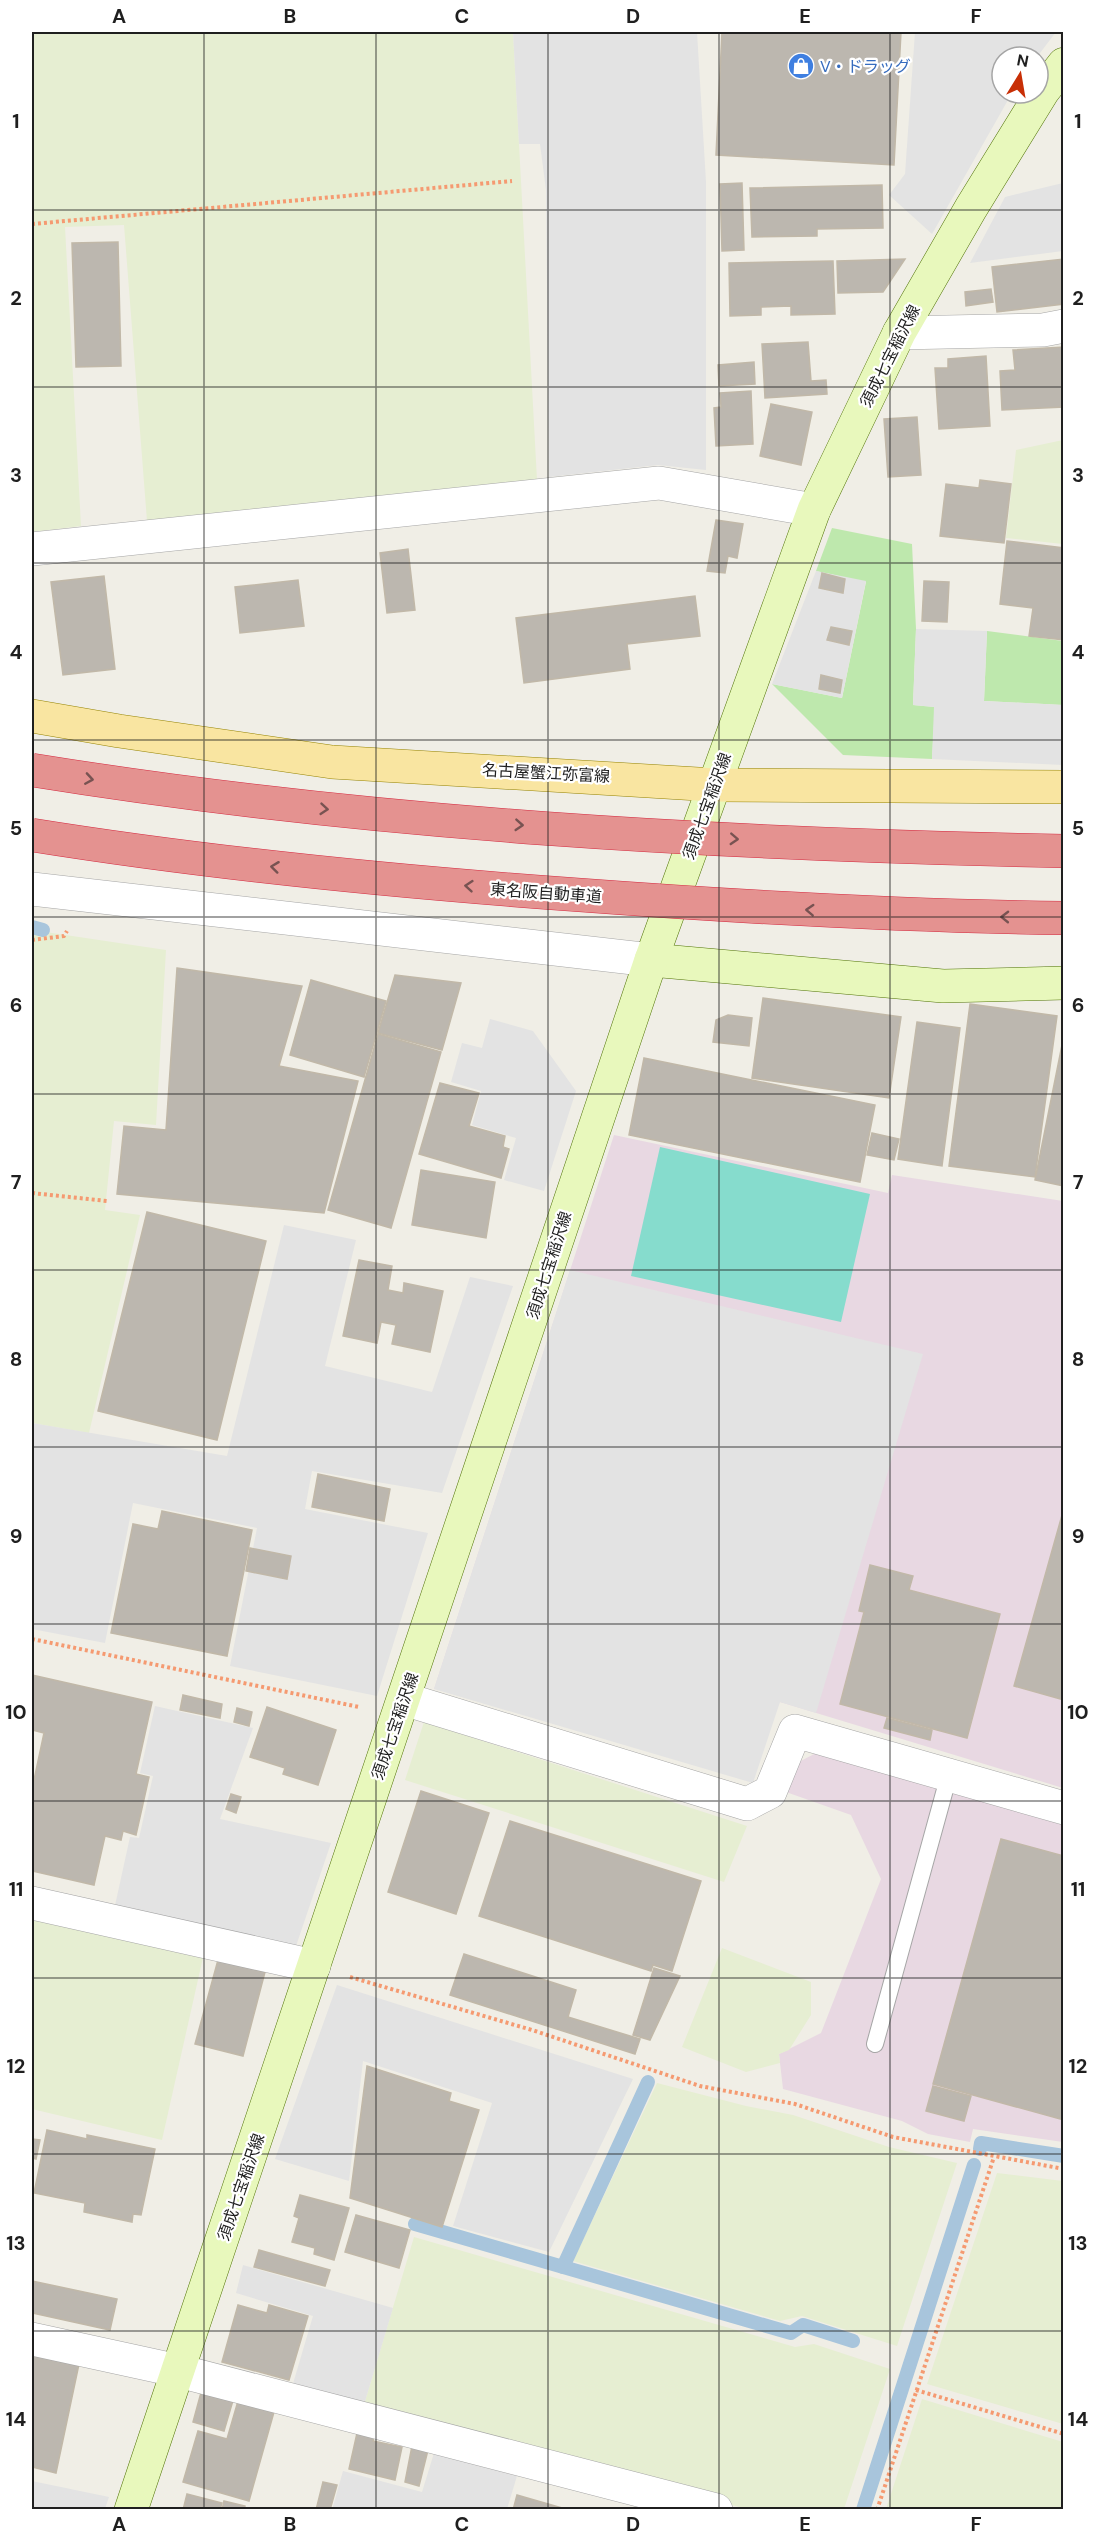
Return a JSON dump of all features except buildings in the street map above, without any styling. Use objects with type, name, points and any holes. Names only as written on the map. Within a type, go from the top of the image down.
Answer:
[{"type":"highway","points":[[32,770],[309,808],[514,825],[728,839],[1064,851]]},
{"type":"highway","name":"東名阪自動車道","points":[[32,835],[98,846],[303,871],[505,890],[720,906],[901,915],[1064,918]]},
{"type":"main road","name":"須成七宝稲沢線","points":[[131,2510],[651,960],[814,510],[899,333],[971,208],[1043,91],[1064,64]]},
{"type":"main road","name":"名古屋蟹江弥富線","points":[[32,716],[332,762],[715,785],[1064,787]]},
{"type":"main road","points":[[651,960],[943,986],[1064,983]]},
{"type":"street","points":[[899,333],[1043,330],[1064,326]]},
{"type":"street","points":[[32,549],[659,483],[814,510]]},
{"type":"street","points":[[32,889],[651,960]]},
{"type":"street","points":[[401,1707],[747,1804],[770,1792],[795,1731],[1064,1808]]},
{"type":"street","points":[[32,1903],[315,1966]]},
{"type":"street","points":[[32,2339],[179,2371],[716,2510]]},
{"type":"lane","points":[[875,2044],[950,1775]]},
{"type":"path","points":[[32,224],[512,181]]},
{"type":"path","points":[[32,1193],[107,1201]]},
{"type":"path","points":[[32,1639],[401,1707]]},
{"type":"path","points":[[315,1966],[532,2030],[700,2086],[795,2104],[893,2137],[1064,2169]]},
{"type":"path","points":[[877,2510],[994,2157]]},
{"type":"path","points":[[916,2390],[1064,2434]]},
{"type":"shaded area","points":[[513,32],[697,32],[706,182],[706,470],[658,465],[549,477],[546,190],[540,144],[519,144]]},
{"type":"shaded area","points":[[915,32],[1056,32],[1046,45],[990,45],[990,105],[1005,105],[932,234],[889,195],[905,174]]},
{"type":"shaded area","points":[[1063,183],[1063,251],[970,263],[1005,197]]},
{"type":"shaded area","points":[[816,571],[866,581],[842,698],[772,684]]},
{"type":"shaded area","points":[[916,629],[987,631],[984,701],[1063,705],[1063,765],[932,759],[934,707],[913,705]]},
{"type":"shaded area","points":[[490,1019],[533,1031],[576,1091],[544,1191],[504,1180],[516,1138],[472,1125],[481,1091],[451,1082],[462,1043],[482,1048]]},
{"type":"shaded area","points":[[614,1135],[888,1193],[892,1175],[1063,1201],[1063,1788],[780,1702],[434,1689]]},
{"type":"shaded area","points":[[660,1147],[870,1194],[841,1322],[631,1276]]},
{"type":"shaded area","points":[[284,1225],[356,1240],[325,1366],[432,1392],[470,1277],[513,1286],[442,1493],[312,1471],[305,1509],[428,1533],[377,1696],[230,1666],[257,1528],[133,1503],[105,1643],[32,1629],[32,1423],[227,1456]]},
{"type":"shaded area","points":[[570,1270],[923,1354],[816,1713],[780,1702],[753,1783],[434,1689]]},
{"type":"shaded area","points":[[155,1706],[253,1728],[220,1819],[331,1843],[295,1949],[114,1910],[130,1837],[139,1838],[153,1776],[140,1773]]},
{"type":"shaded area","points":[[816,1753],[1063,1825],[1063,2142],[973,2129],[970,2142],[928,2134],[902,2121],[783,2089],[779,2054],[821,2033],[881,1879],[851,1815],[786,1792],[797,1763]]},
{"type":"shaded area","points":[[337,1985],[633,2079],[549,2252],[453,2226],[492,2103],[363,2061],[349,2181],[275,2159]]},
{"type":"shaded area","points":[[243,2265],[393,2308],[363,2408],[292,2387],[313,2316],[236,2293]]},
{"type":"shaded area","points":[[434,2453],[517,2476],[507,2509],[332,2510],[343,2471],[422,2492]]},
{"type":"shaded area","points":[[32,2481],[109,2497],[105,2509],[32,2509]]},
{"type":"green space","points":[[32,32],[513,32],[537,480],[147,521],[124,225],[65,227],[81,526],[32,532]]},
{"type":"green space","points":[[1063,440],[1063,544],[1006,538],[1016,450]]},
{"type":"green space","points":[[832,528],[912,544],[916,629],[913,705],[935,707],[932,759],[843,755],[772,684],[842,698],[866,582],[816,571]]},
{"type":"green space","points":[[987,631],[1063,641],[1063,705],[984,701]]},
{"type":"green space","points":[[32,930],[166,950],[156,1125],[114,1121],[105,1210],[140,1215],[89,1433],[32,1423]]},
{"type":"green space","points":[[424,1722],[747,1826],[724,1882],[405,1780]]},
{"type":"green space","points":[[32,1914],[204,1953],[162,2140],[32,2109]]},
{"type":"green space","points":[[722,1948],[811,1982],[811,2015],[789,2050],[779,2054],[780,2063],[746,2072],[682,2047]]},
{"type":"green space","points":[[657,2083],[746,2106],[793,2115],[889,2147],[957,2163],[897,2346],[802,2316],[780,2321],[573,2261]]},
{"type":"green space","points":[[997,2173],[1063,2181],[1063,2424],[927,2384]]},
{"type":"green space","points":[[414,2237],[795,2347],[814,2344],[890,2369],[844,2509],[747,2509],[363,2408]]},
{"type":"green space","points":[[922,2399],[1063,2442],[1063,2509],[886,2509]]},
{"type":"waterway","points":[[32,927],[43,930]]},
{"type":"waterway","points":[[563,2267],[648,2082]]},
{"type":"waterway","points":[[980,2149],[981,2143],[1064,2156]]},
{"type":"waterway","points":[[863,2510],[974,2165]]},
{"type":"waterway","points":[[415,2224],[791,2333],[803,2325],[853,2341]]},
{"type":"place","name":"V・ドラッグ","points":[[801,66]]}]
